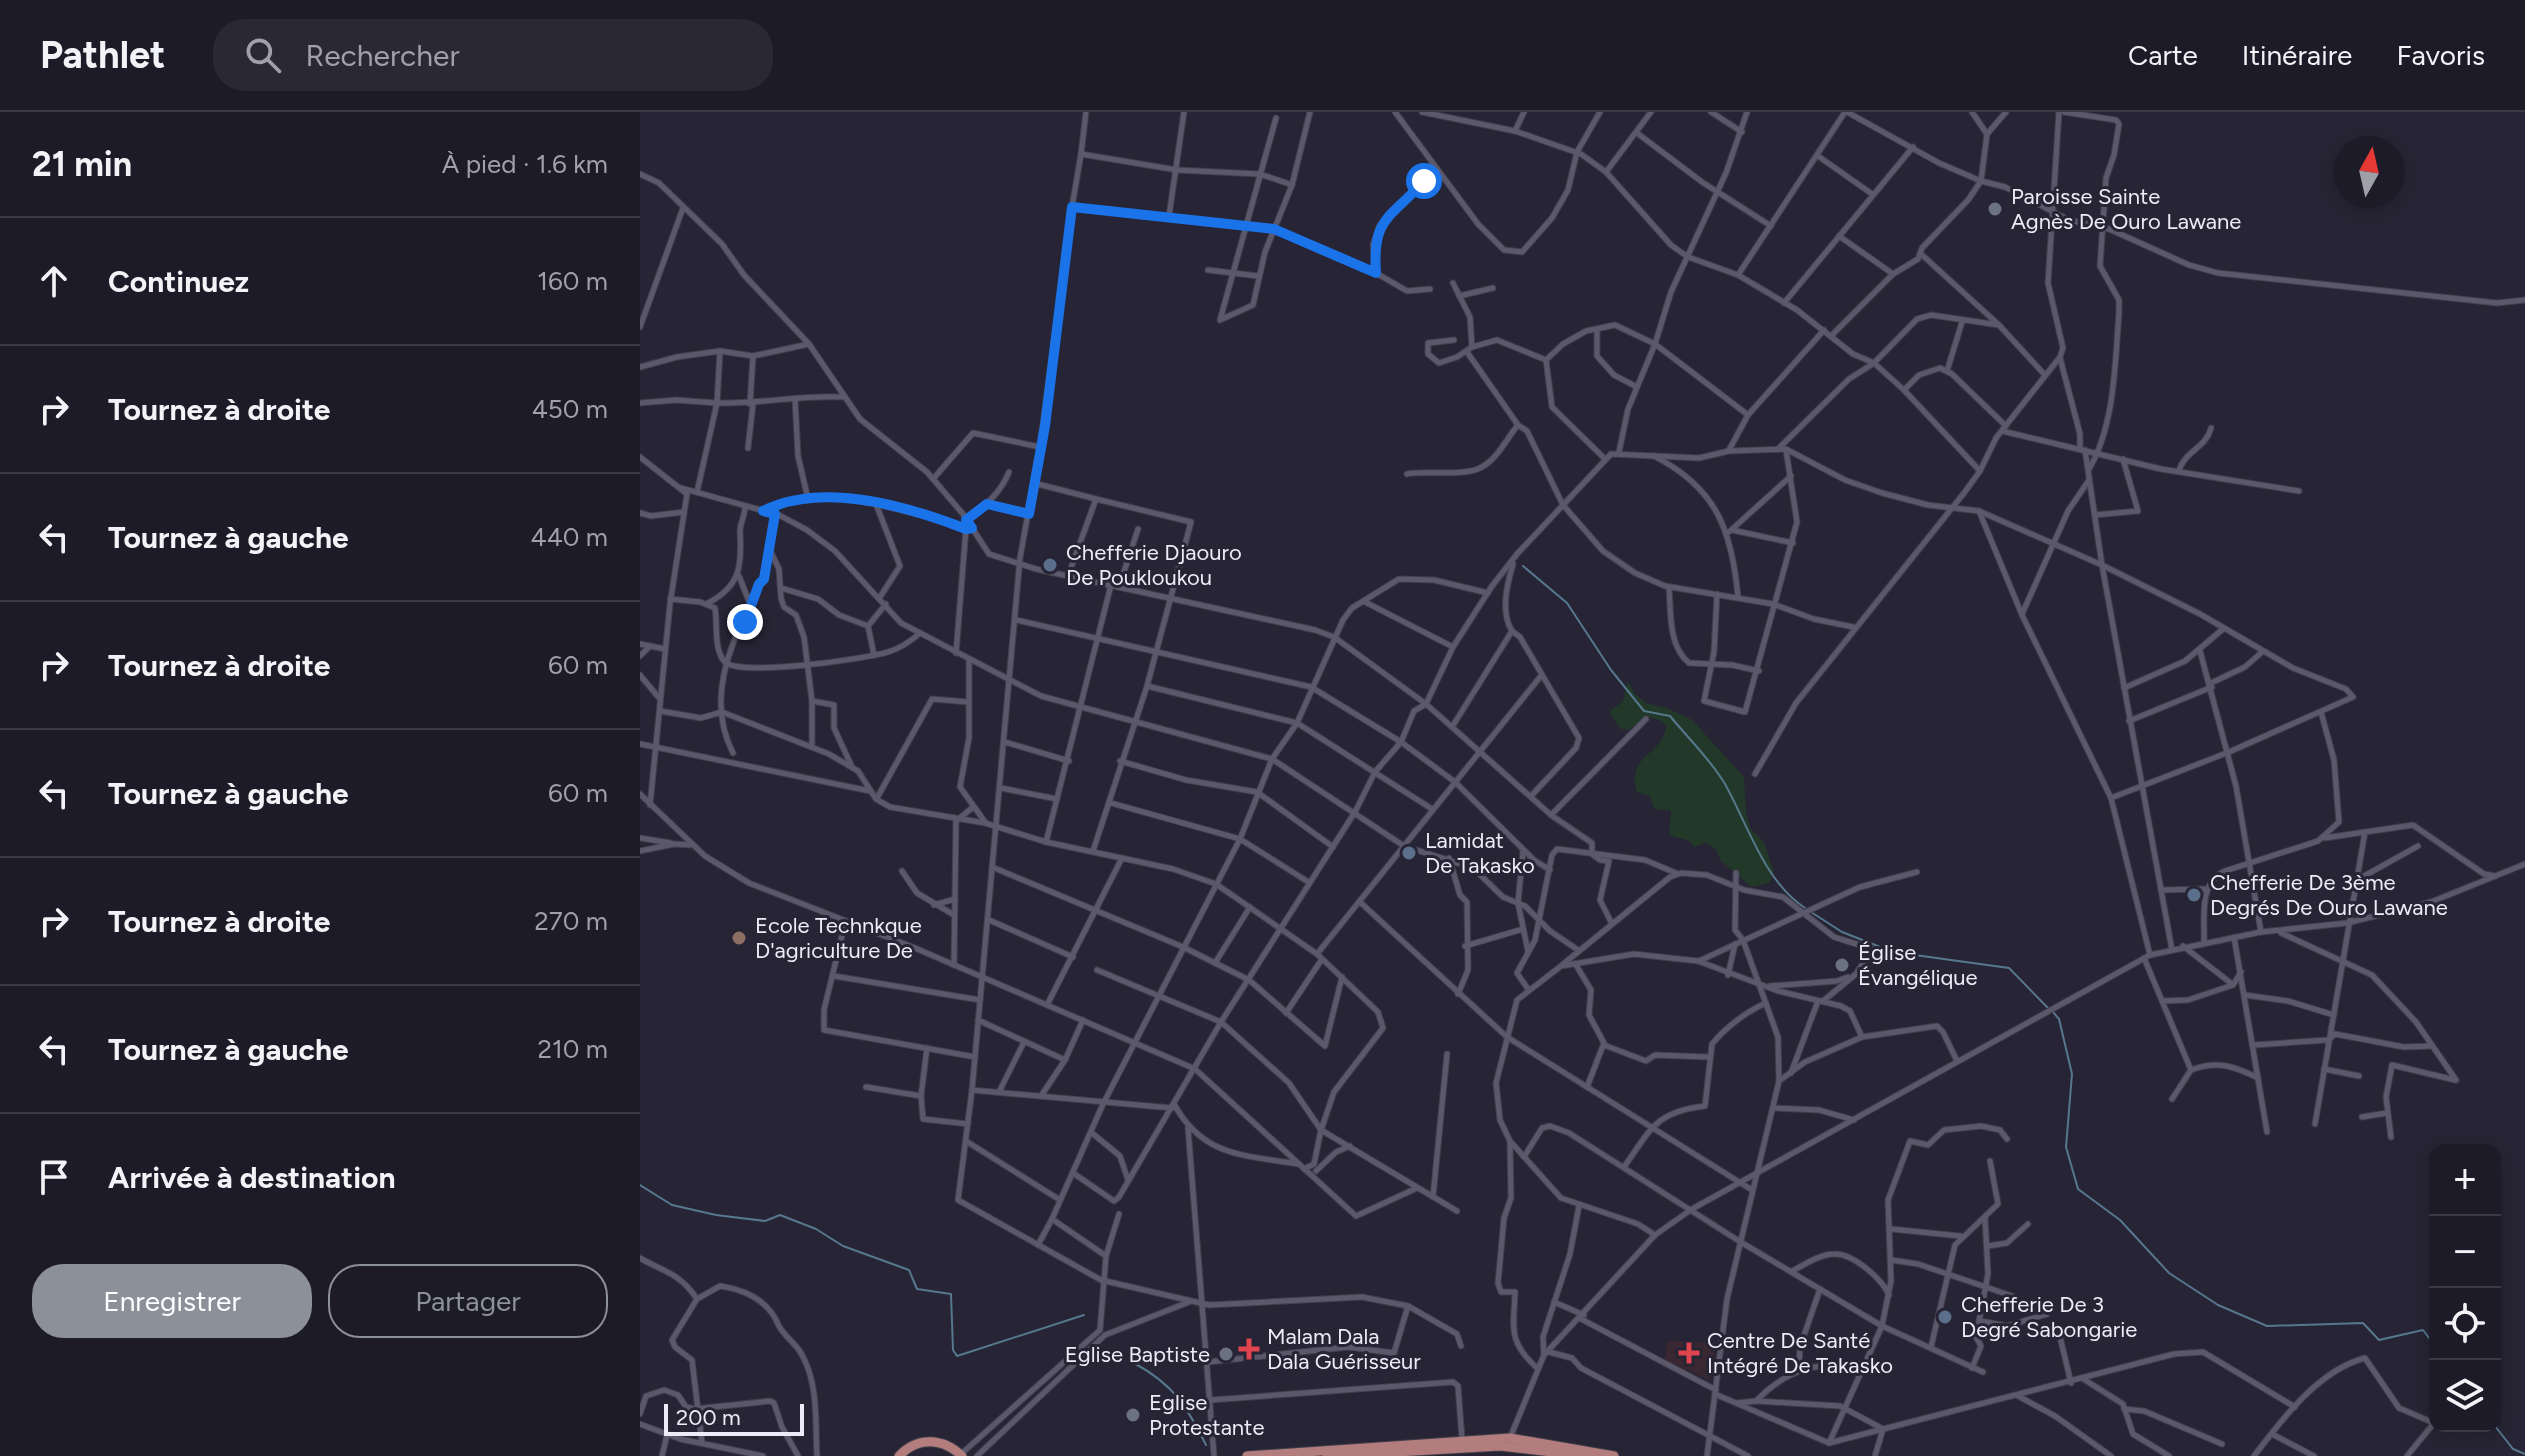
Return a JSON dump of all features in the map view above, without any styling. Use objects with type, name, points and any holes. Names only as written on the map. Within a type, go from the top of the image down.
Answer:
[{"type":"main road","points":[[1247,1456],[1510,1438],[1614,1456]]},
{"type":"main road","points":[[899,1456],[912,1445],[934,1441],[949,1445],[962,1455]]},
{"type":"main road","points":[[1327,1456],[1444,1447],[1586,1456]]},
{"type":"street","points":[[1086,112],[1021,564],[995,826],[989,920],[958,1200],[1101,1280],[1203,1304],[1346,1295],[1408,1306],[1457,1334],[1461,1346]]},
{"type":"street","points":[[1169,216],[1184,112]]},
{"type":"street","points":[[1276,118],[1220,320],[1253,305],[1258,276],[1292,185],[1310,112]]},
{"type":"street","points":[[1395,112],[1493,239],[1504,250],[1522,252],[1552,218],[1568,190],[1577,152],[1600,112]]},
{"type":"street","points":[[1403,121],[1405,112]]},
{"type":"street","points":[[1422,112],[1515,131],[1577,152],[1606,172],[1654,228],[1688,257],[1738,275],[1824,330],[1853,354],[1874,363],[1904,390],[1980,471]]},
{"type":"street","points":[[1515,131],[1524,112]]},
{"type":"street","points":[[1606,172],[1651,112]]},
{"type":"street","points":[[1711,112],[1742,132]]},
{"type":"street","points":[[1619,452],[1637,387],[1655,344],[1671,292],[1718,192],[1747,112]]},
{"type":"street","points":[[1738,275],[1846,112],[1981,181],[2005,187],[2069,220],[2102,229],[2218,273],[2497,303],[2525,300]]},
{"type":"street","points":[[1972,112],[1987,134]]},
{"type":"street","points":[[1831,336],[1893,274],[1921,254],[1922,248],[1981,181],[1987,134],[2006,112]]},
{"type":"street","points":[[1755,774],[1796,703],[1853,627],[1980,471],[2004,429],[2060,357],[2063,348],[2048,283],[2062,112],[2118,121],[2114,155],[2106,178],[2100,266],[2119,300],[2119,313],[2109,405],[2097,455],[2088,470]]},
{"type":"street","points":[[1637,133],[1771,226]]},
{"type":"street","points":[[1784,303],[1913,147]]},
{"type":"street","points":[[1081,154],[1177,170],[1260,175],[1292,185]]},
{"type":"street","points":[[1818,156],[1872,194]]},
{"type":"street","points":[[1376,273],[1373,245],[1380,225],[1437,170]]},
{"type":"street","points":[[640,174],[659,183],[722,244],[744,275],[809,344],[860,419],[933,479],[989,554],[1068,576],[1334,637],[1426,704],[1551,815],[1592,843],[1592,854]]},
{"type":"street","points":[[1072,207],[1274,229],[1376,273],[1407,291],[1430,289]]},
{"type":"street","points":[[640,327],[683,208]]},
{"type":"street","points":[[1839,236],[1893,274]]},
{"type":"street","points":[[1921,254],[1999,325],[2044,374]]},
{"type":"street","points":[[1208,270],[1258,276]]},
{"type":"street","points":[[1453,283],[1472,327],[1470,349],[1518,425],[1527,431],[1563,505],[1603,551],[1643,578],[1669,587],[1773,604],[1814,619],[1853,627]]},
{"type":"street","points":[[1459,296],[1493,288]]},
{"type":"street","points":[[643,296],[651,297]]},
{"type":"street","points":[[1778,449],[1849,379],[1874,363],[1917,319],[1931,315],[1962,322],[1999,325]]},
{"type":"street","points":[[1947,372],[1962,322]]},
{"type":"street","points":[[1546,360],[1563,344],[1586,331],[1615,325],[1655,344],[1748,415]]},
{"type":"street","points":[[1729,451],[1748,415],[1824,330]]},
{"type":"street","points":[[1597,331],[1597,356],[1614,375],[1637,387]]},
{"type":"street","points":[[1454,340],[1428,343],[1428,354],[1439,363],[1497,340],[1546,360]]},
{"type":"street","points":[[640,367],[677,357],[720,351],[753,356],[809,344]]},
{"type":"street","points":[[684,504],[695,492],[717,403],[720,351]]},
{"type":"street","points":[[748,448],[753,356]]},
{"type":"street","points":[[2060,357],[2090,479],[2129,721],[2172,950]]},
{"type":"street","points":[[1546,360],[1552,407],[1605,459]]},
{"type":"street","points":[[1904,390],[1930,369],[1947,372],[2004,429],[2097,455],[2299,491]]},
{"type":"street","points":[[640,403],[676,400],[752,404],[819,395],[843,397]]},
{"type":"street","points":[[795,399],[798,456],[808,499]]},
{"type":"street","points":[[1407,474],[1409,471],[1446,476],[1478,470],[1497,456],[1518,425]]},
{"type":"street","points":[[2179,470],[2183,458],[2209,439],[2211,428]]},
{"type":"street","points":[[933,479],[973,433],[1040,447]]},
{"type":"street","points":[[1717,594],[1704,701],[1742,713],[1748,710],[1773,604],[1793,543],[1796,505],[1786,449]]},
{"type":"street","points":[[1073,1173],[1114,1201],[1221,1022],[1355,812],[1375,772],[1401,742],[1414,711],[1426,704],[1453,647],[1488,593],[1514,559],[1605,459],[1619,452],[1699,458],[1729,451],[1786,449],[1871,490],[1905,500],[1979,511],[2102,565],[2200,614],[2262,652],[2351,693],[2353,700],[2111,798]]},
{"type":"street","points":[[1649,453],[1682,473],[1721,513],[1730,531],[1738,597]]},
{"type":"street","points":[[640,457],[687,494],[670,599],[650,805]]},
{"type":"street","points":[[2095,515],[2138,511],[2123,459]]},
{"type":"street","points":[[966,520],[987,504],[1003,486],[1009,472]]},
{"type":"street","points":[[1730,531],[1791,476]]},
{"type":"street","points":[[2022,615],[2077,496],[2090,479]]},
{"type":"street","points":[[1034,483],[1191,522],[1147,686],[1093,851]]},
{"type":"street","points":[[681,488],[775,514],[835,551],[901,623],[1041,696],[1272,759],[1404,846],[1473,868],[1503,897],[1518,903],[1578,950]]},
{"type":"street","points":[[763,511],[782,502],[808,499],[876,504],[969,528]]},
{"type":"street","points":[[1068,576],[1096,499]]},
{"type":"street","points":[[876,504],[900,566],[880,597]]},
{"type":"street","points":[[987,504],[1029,514]]},
{"type":"street","points":[[745,507],[740,530],[739,575],[750,605]]},
{"type":"street","points":[[1979,511],[2022,615],[2111,798],[2147,956],[2191,1070]]},
{"type":"street","points":[[640,513],[651,516],[684,512]]},
{"type":"street","points":[[733,753],[725,737],[722,712],[725,662],[764,579],[775,514]]},
{"type":"street","points":[[956,653],[969,528]]},
{"type":"street","points":[[1119,587],[1138,529]]},
{"type":"street","points":[[1730,531],[1793,543]]},
{"type":"street","points":[[768,546],[779,569],[784,607],[796,615],[801,625],[812,701],[812,748]]},
{"type":"street","points":[[1514,559],[1505,596],[1508,625],[1520,637],[1579,742],[1531,796]]},
{"type":"street","points":[[707,604],[728,591],[739,575]]},
{"type":"street","points":[[1038,1245],[1103,1104],[1240,839],[1272,759],[1297,723],[1334,637],[1352,608],[1365,602],[1384,585],[1412,577],[1488,593]]},
{"type":"street","points":[[1046,842],[1069,761],[1078,707],[1111,585]]},
{"type":"street","points":[[1669,587],[1678,651],[1689,663],[1759,671]]},
{"type":"street","points":[[781,588],[818,599],[839,615],[868,626]]},
{"type":"street","points":[[670,599],[715,608],[719,646],[725,662],[740,668],[808,666],[834,659],[874,655],[907,644],[920,633]]},
{"type":"street","points":[[1365,602],[1453,647]]},
{"type":"street","points":[[868,626],[886,604]]},
{"type":"street","points":[[1016,620],[1311,687],[1401,742],[1455,782],[1523,850],[1550,870]]},
{"type":"street","points":[[868,626],[874,655]]},
{"type":"street","points":[[2124,688],[2165,672],[2200,651],[2223,629]]},
{"type":"street","points":[[1452,727],[1512,631]]},
{"type":"street","points":[[640,644],[665,649]]},
{"type":"street","points":[[640,656],[651,646]]},
{"type":"street","points":[[2200,651],[2229,752],[2261,932]]},
{"type":"street","points":[[2129,721],[2211,685],[2245,667],[2262,652]]},
{"type":"street","points":[[969,659],[969,738],[960,787],[985,823]]},
{"type":"street","points":[[640,675],[660,699]]},
{"type":"street","points":[[1286,1013],[1320,956],[1479,749],[1540,677]]},
{"type":"street","points":[[1147,686],[1297,723],[1432,809]]},
{"type":"street","points":[[876,799],[932,699],[969,702]]},
{"type":"street","points":[[812,701],[834,705],[834,728],[852,767],[876,799],[890,807],[956,821],[985,823],[1046,842],[1173,869],[1216,884],[1320,956],[1378,1012],[1383,1028],[1334,1092],[1314,1164],[1319,1183]]},
{"type":"street","points":[[660,711],[701,718],[722,712],[852,767]]},
{"type":"street","points":[[2321,712],[2332,747],[2340,814],[2335,829],[2324,838]]},
{"type":"street","points":[[1551,815],[1646,719]]},
{"type":"street","points":[[1005,742],[1069,761]]},
{"type":"street","points":[[640,744],[871,791]]},
{"type":"street","points":[[1120,761],[1186,780],[1257,792],[1333,847]]},
{"type":"street","points":[[1001,788],[1057,799]]},
{"type":"street","points":[[640,794],[695,847],[749,883],[982,976],[1195,1069],[1359,1217],[1417,1188]]},
{"type":"street","points":[[1111,803],[1240,839],[1310,883]]},
{"type":"street","points":[[956,821],[972,808]]},
{"type":"street","points":[[954,965],[956,821]]},
{"type":"street","points":[[2204,942],[2206,889],[2217,875],[2324,838],[2413,825],[2484,874],[2500,876]]},
{"type":"street","points":[[2315,1124],[2365,832]]},
{"type":"street","points":[[640,838],[695,847]]},
{"type":"street","points":[[640,851],[674,844]]},
{"type":"street","points":[[2356,880],[2418,846]]},
{"type":"street","points":[[1528,989],[1517,973],[1535,940],[1552,855],[1557,849],[1645,860],[1677,873],[1707,875],[1736,886],[1783,897],[1844,942],[1859,943],[1872,949],[1856,974],[1820,1001],[1791,1074]]},
{"type":"street","points":[[1523,850],[1518,903],[1528,951]]},
{"type":"street","points":[[1592,854],[1609,861],[1600,900],[1611,922]]},
{"type":"street","points":[[1047,1005],[1122,858]]},
{"type":"street","points":[[1449,858],[1460,895],[1467,902],[1465,946],[1468,970],[1458,995]]},
{"type":"street","points":[[1510,1438],[1536,1367],[1546,1354],[1655,1235],[1692,1209],[2147,956],[2261,932],[2347,923],[2431,902],[2525,864]]},
{"type":"street","points":[[992,867],[1183,947],[1249,980],[1325,1046],[1342,977]]},
{"type":"street","points":[[902,871],[917,893],[954,915]]},
{"type":"street","points":[[1698,961],[1860,887],[1917,872]]},
{"type":"street","points":[[1536,1367],[1519,1349],[1511,1320],[1515,1292],[1501,1292],[1497,1278],[1504,1218],[1511,1198],[1510,1141],[1496,1099],[1498,1069],[1517,1000],[1611,922],[1677,873]]},
{"type":"street","points":[[1707,1456],[1739,1241],[1779,1081],[1778,1037],[1763,985],[1743,940],[1735,930],[1736,873]]},
{"type":"street","points":[[2161,890],[2206,889]]},
{"type":"street","points":[[934,905],[955,899]]},
{"type":"street","points":[[1361,903],[1507,1037],[1753,1191]]},
{"type":"street","points":[[1215,963],[1250,907]]},
{"type":"street","points":[[989,920],[1073,957]]},
{"type":"street","points":[[845,923],[824,1010],[824,1030],[975,1057]]},
{"type":"street","points":[[1465,946],[1523,929]]},
{"type":"street","points":[[2280,932],[2372,975],[2401,1003],[2456,1080],[2392,1065],[2386,1097],[2391,1137]]},
{"type":"street","points":[[2234,937],[2267,1132]]},
{"type":"street","points":[[1728,975],[1735,943]]},
{"type":"street","points":[[2183,946],[2233,985]]},
{"type":"street","points":[[1561,966],[1634,954],[1698,961],[1728,975],[1850,1011],[1862,1037]]},
{"type":"street","points":[[1575,964],[1591,990],[1589,1015],[1604,1045],[1646,1061],[1652,1055],[1708,1057]]},
{"type":"street","points":[[1097,970],[1221,1022],[1289,1083],[1321,1130],[1457,1211]]},
{"type":"street","points":[[2163,1001],[2188,1000],[2233,985],[2241,971]]},
{"type":"street","points":[[1763,985],[1837,981],[1856,974]]},
{"type":"street","points":[[834,976],[980,1000]]},
{"type":"street","points":[[2245,995],[2288,1001],[2334,1015]]},
{"type":"street","points":[[1624,1167],[1652,1127],[1673,1111],[1705,1106],[1708,1057],[1712,1044],[1739,1023],[1745,1012],[1766,1003]]},
{"type":"street","points":[[978,1020],[1065,1060]]},
{"type":"street","points":[[1041,1096],[1065,1060],[1083,1020]]},
{"type":"street","points":[[1779,1081],[1805,1062],[1862,1037],[1937,1026],[1947,1038],[1957,1061]]},
{"type":"street","points":[[2254,1045],[2328,1040],[2335,1034],[2404,1047],[2432,1046]]},
{"type":"street","points":[[999,1092],[1024,1042]]},
{"type":"street","points":[[1587,1087],[1604,1045]]},
{"type":"street","points":[[927,1048],[921,1112],[926,1121],[968,1124]]},
{"type":"street","points":[[1433,1197],[1447,1054]]},
{"type":"street","points":[[2172,1099],[2191,1070],[2207,1064],[2231,1065],[2259,1079]]},
{"type":"street","points":[[2324,1069],[2359,1076]]},
{"type":"street","points":[[866,1087],[921,1096]]},
{"type":"street","points":[[972,1090],[1103,1104],[1173,1106]]},
{"type":"street","points":[[1173,1106],[1188,1128],[1204,1141],[1231,1152],[1302,1167],[1314,1164]]},
{"type":"street","points":[[1774,1108],[1819,1110],[1854,1120]]},
{"type":"street","points":[[2362,1117],[2387,1113]]},
{"type":"street","points":[[1524,1157],[1539,1131],[1550,1126],[1569,1133],[1739,1241],[1882,1326],[1983,1372]]},
{"type":"street","points":[[1829,1443],[1882,1326],[1889,1296],[1891,1260],[1888,1200],[1910,1141],[1928,1145],[1944,1130],[1981,1126],[2000,1130],[2007,1139]]},
{"type":"street","points":[[1188,1128],[1214,1456]]},
{"type":"street","points":[[1092,1133],[1120,1156],[1128,1180]]},
{"type":"street","points":[[966,1140],[1060,1200]]},
{"type":"street","points":[[1510,1141],[1561,1198],[1638,1224],[1655,1235]]},
{"type":"street","points":[[1316,1171],[1336,1152],[1351,1146]]},
{"type":"street","points":[[1931,1347],[1960,1236],[1999,1203],[1990,1161]]},
{"type":"street","points":[[1546,1354],[1543,1337],[1570,1254],[1579,1206]]},
{"type":"street","points":[[977,1456],[1102,1332],[1101,1280],[1119,1214]]},
{"type":"street","points":[[1972,1368],[1981,1346],[1976,1337],[1986,1287],[1988,1246],[1984,1216]]},
{"type":"street","points":[[1052,1219],[1106,1256]]},
{"type":"street","points":[[1988,1246],[2007,1243],[2028,1224]]},
{"type":"street","points":[[1891,1229],[1960,1236]]},
{"type":"street","points":[[1792,1271],[1824,1256],[1838,1254],[1888,1283]]},
{"type":"street","points":[[640,1258],[665,1268],[688,1286],[697,1299]]},
{"type":"street","points":[[1891,1260],[1918,1264],[2015,1297]]},
{"type":"street","points":[[702,1443],[695,1409],[692,1360],[672,1344],[681,1320],[697,1299],[715,1287],[729,1288],[765,1301],[777,1316],[778,1325],[799,1349],[814,1383],[817,1456]]},
{"type":"street","points":[[1799,1371],[1800,1347],[1820,1289]]},
{"type":"street","points":[[962,1455],[1102,1332],[1189,1302]]},
{"type":"street","points":[[1554,1302],[1715,1392],[1829,1443],[2174,1354],[2203,1352],[2295,1407]]},
{"type":"street","points":[[1208,1362],[1348,1347],[1394,1353],[1408,1306]]},
{"type":"street","points":[[1980,1321],[2007,1326],[2047,1314]]},
{"type":"street","points":[[2060,1337],[2071,1383]]},
{"type":"street","points":[[1546,1354],[1572,1358],[1581,1368],[1748,1456]]},
{"type":"street","points":[[2254,1456],[2295,1407],[2339,1368],[2367,1358],[2399,1408],[2434,1423],[2407,1456]]},
{"type":"street","points":[[1756,1401],[1772,1383],[1799,1371],[1822,1364],[1865,1364]]},
{"type":"street","points":[[2085,1379],[2113,1395],[2124,1409],[2133,1434],[2165,1455]]},
{"type":"street","points":[[1211,1400],[1453,1382],[1458,1386],[1462,1439]]},
{"type":"street","points":[[640,1414],[646,1396],[660,1391],[678,1395],[686,1407],[695,1409],[770,1401],[774,1403],[782,1427],[798,1456]]},
{"type":"street","points":[[2018,1396],[2055,1416],[2111,1456]]},
{"type":"street","points":[[1737,1403],[1828,1404],[1845,1408],[1883,1429]]},
{"type":"street","points":[[2124,1409],[2144,1411],[2222,1444]]},
{"type":"street","points":[[640,1424],[667,1435],[763,1456]]},
{"type":"street","points":[[1875,1456],[1883,1429]]},
{"type":"street","points":[[2272,1434],[2314,1456]]},
{"type":"street","points":[[662,1456],[667,1435]]},
{"type":"shaded area","points":[[1667,1341],[1716,1343],[1709,1380],[1665,1360]]},
{"type":"green space","points":[[1628,681],[1635,694],[1646,703],[1667,708],[1692,720],[1744,777],[1746,813],[1751,829],[1764,842],[1774,873],[1769,883],[1752,887],[1720,860],[1716,849],[1705,843],[1694,847],[1690,841],[1669,835],[1671,811],[1654,809],[1650,796],[1637,792],[1636,770],[1659,744],[1666,726],[1662,721],[1649,717],[1628,730],[1621,729],[1609,712],[1623,701]]},
{"type":"waterway","points":[[1523,566],[1567,603],[1611,670],[1644,711],[1670,716],[1706,757],[1725,784],[1768,868],[1778,883],[1805,908]]},
{"type":"waterway","points":[[1811,912],[1842,932],[1893,952],[2009,968],[2048,1008]]},
{"type":"waterway","points":[[2053,1012],[2059,1019],[2072,1074],[2066,1147],[2078,1189],[2120,1220],[2169,1273],[2218,1305],[2267,1326],[2363,1323],[2379,1340],[2423,1330],[2429,1338]]},
{"type":"waterway","points":[[640,1185],[672,1205],[716,1215],[765,1221],[780,1215],[816,1229],[843,1246],[909,1270],[917,1289],[951,1294],[953,1350],[957,1356],[1084,1315]]},
{"type":"waterway","points":[[1134,1363],[1159,1379],[1178,1397],[1206,1445]]},
{"type":"waterway","points":[[2500,1432],[2513,1449],[2525,1454]]},
{"type":"place","name":"Paroisse Sainte Agnès De Ouro Lawane","points":[[1995,209]]},
{"type":"place","name":"Chefferie Djaouro De Poukloukou","points":[[1050,565]]},
{"type":"place","name":"Lamidat De Takasko","points":[[1409,853]]},
{"type":"place","name":"Chefferie De 3ème Degrés De Ouro Lawane","points":[[2194,895]]},
{"type":"place","name":"Ecole Technkque D'agriculture De","points":[[739,938]]},
{"type":"place","name":"Église Évangélique","points":[[1842,965]]},
{"type":"place","name":"Chefferie De 3 Degré Sabongarie","points":[[1945,1317]]},
{"type":"place","name":"Malam Dala Dala Guérisseur","points":[[1249,1349]]},
{"type":"place","name":"Centre De Santé Intégré De Takasko","points":[[1689,1353]]},
{"type":"place","name":"Eglise Baptiste","points":[[1226,1354]]},
{"type":"place","name":"Eglise Protestante","points":[[1133,1415]]},
{"type":"route","points":[[745,622],[769,563],[770,527],[775,514],[763,511],[782,502],[829,498],[876,504],[903,509],[966,529],[972,528],[966,520],[987,504],[1029,514],[1045,426],[1072,207],[1085,206],[1274,229],[1376,273],[1373,245],[1380,225],[1424,181]]}]
